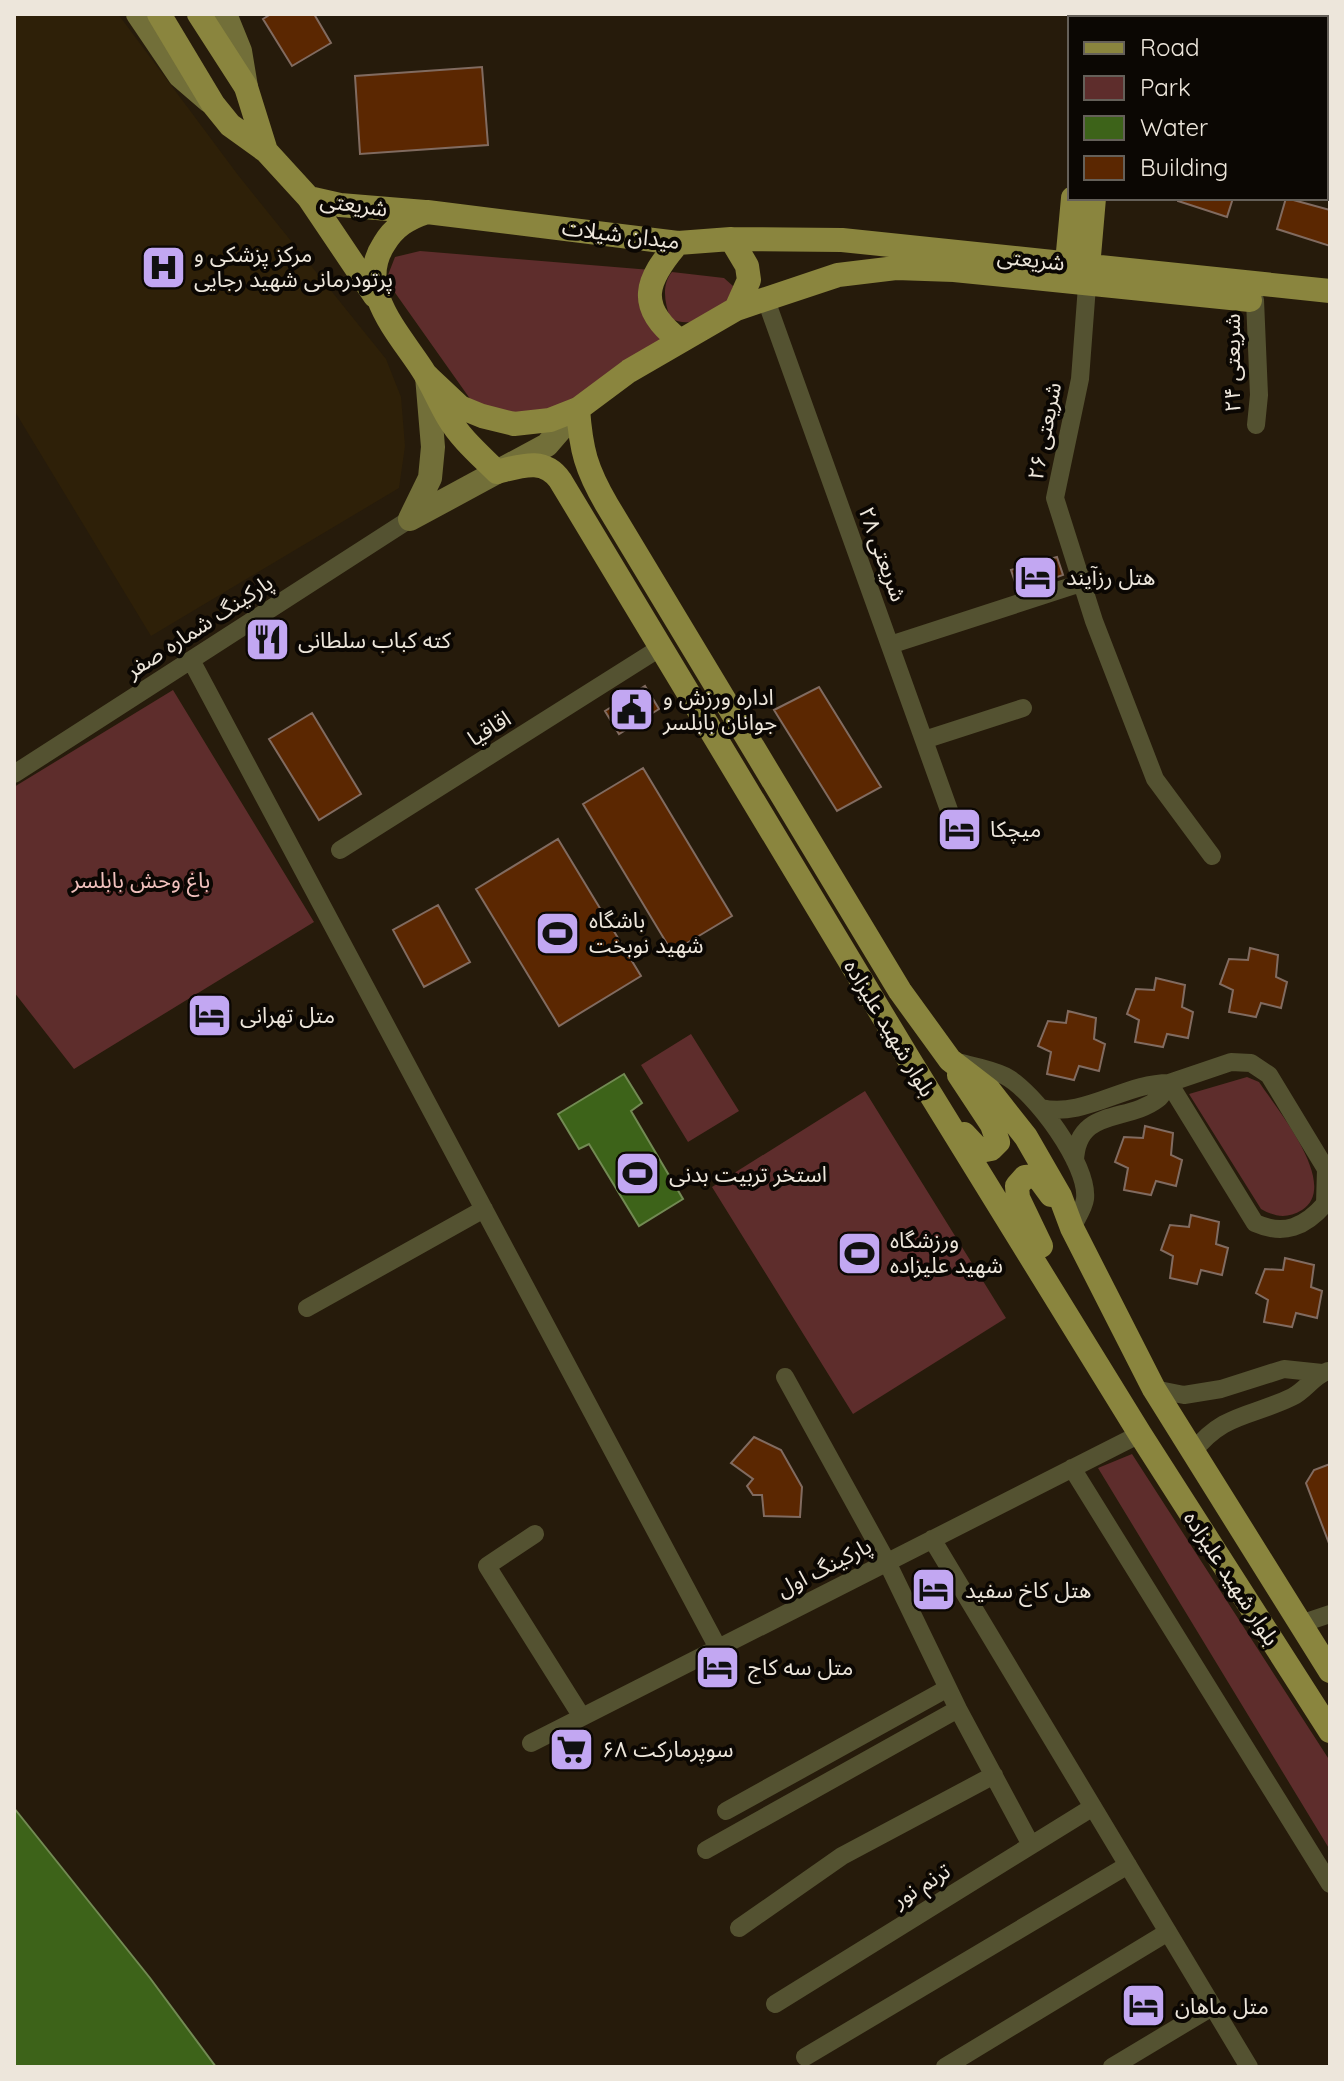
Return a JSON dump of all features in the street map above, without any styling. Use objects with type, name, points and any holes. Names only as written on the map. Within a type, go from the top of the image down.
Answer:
[{"type":"main road","points":[[138,14],[180,76],[213,104]]},
{"type":"main road","points":[[199,14],[246,87]]},
{"type":"main road","points":[[225,14],[240,51],[246,87],[266,151]]},
{"type":"main road","points":[[162,20],[213,104],[230,125],[266,151],[305,194]]},
{"type":"main road","name":"شریعتی","points":[[305,194],[340,205],[427,212]]},
{"type":"main road","name":"شریعتی","points":[[305,194],[378,302]]},
{"type":"main road","points":[[1073,200],[1081,271]]},
{"type":"main road","points":[[1081,271],[1094,200]]},
{"type":"main road","points":[[427,212],[394,229],[380,249],[373,273],[378,302],[427,376],[449,421],[497,472]]},
{"type":"main road","name":"میدان شیلات","points":[[427,212],[678,243],[731,239]]},
{"type":"main road","points":[[410,519],[547,445],[578,409],[679,340],[736,309],[749,280],[747,266],[731,239]]},
{"type":"main road","name":"شریعتی","points":[[731,239],[842,240],[1081,271],[1255,300],[1330,306]]},
{"type":"main road","points":[[678,243],[656,269],[650,293],[658,320],[679,340]]},
{"type":"main road","name":"شریعتی","points":[[736,309],[838,275],[896,268],[1081,271],[1330,291]]},
{"type":"main road","points":[[427,376],[460,407],[502,423],[531,423],[578,409]]},
{"type":"main road","points":[[410,519],[430,478],[433,447],[427,376]]},
{"type":"main road","name":"بلوار شهید علیزاده","points":[[578,409],[581,448],[594,483],[900,991],[950,1060],[989,1090],[1026,1137],[1060,1196],[1072,1228],[1154,1389],[1330,1671]]},
{"type":"main road","name":"بلوار شهید علیزاده","points":[[497,472],[532,464],[552,469],[663,646],[910,1061],[1057,1294],[1140,1434],[1330,1731]]},
{"type":"main road","points":[[910,1061],[973,1146],[980,1151],[991,1149],[998,1142],[997,1135],[950,1060]]},
{"type":"main road","points":[[1057,1294],[1040,1242],[1018,1198],[1017,1186],[1021,1179],[1029,1175],[1040,1178],[1072,1228]]},
{"type":"street","name":"شریعتی ۲۶","points":[[1081,271],[1080,379],[1055,498],[1081,583],[1155,779],[1212,856]]},
{"type":"street","name":"شریعتی ۲۸","points":[[766,300],[954,824]]},
{"type":"street","name":"شریعتی ۲۴","points":[[1255,300],[1259,395],[1256,425]]},
{"type":"street","name":"پارکینگ شماره صفر","points":[[14,774],[410,519]]},
{"type":"street","points":[[890,645],[1081,583]]},
{"type":"street","name":"اقاقیا","points":[[340,850],[663,646]]},
{"type":"street","points":[[191,660],[718,1648]]},
{"type":"street","points":[[924,740],[1023,708]]},
{"type":"street","points":[[950,1060],[1003,1075],[1020,1085],[1041,1108],[1075,1161],[1084,1183],[1085,1201],[1072,1228]]},
{"type":"street","points":[[1041,1108],[1059,1112],[1147,1083],[1169,1083],[1231,1062],[1251,1063],[1269,1075],[1326,1169],[1325,1204],[1313,1218],[1293,1229],[1272,1230],[1255,1223],[1169,1083]]},
{"type":"street","points":[[1075,1161],[1076,1142],[1090,1125],[1158,1099],[1169,1083]]},
{"type":"street","points":[[307,1308],[484,1209]]},
{"type":"street","points":[[1154,1389],[1184,1395],[1284,1369],[1326,1371]]},
{"type":"street","points":[[1193,1452],[1209,1432],[1234,1417],[1294,1397],[1326,1371]]},
{"type":"street","points":[[785,1377],[887,1562],[958,1709],[1031,1845]]},
{"type":"street","name":"پارکینگ اول","points":[[531,1743],[1140,1434]]},
{"type":"street","points":[[1072,1468],[1330,1884]]},
{"type":"street","points":[[535,1534],[487,1566],[582,1717]]},
{"type":"street","points":[[932,1539],[1168,1932],[1243,2065]]},
{"type":"street","points":[[1300,1624],[1330,1614]]},
{"type":"street","points":[[726,1811],[948,1688]]},
{"type":"street","points":[[706,1850],[958,1709]]},
{"type":"street","points":[[739,1928],[842,1856],[994,1775]]},
{"type":"street","name":"ترنم نور","points":[[775,2004],[1093,1807]]},
{"type":"street","points":[[805,2057],[1128,1865]]},
{"type":"street","points":[[945,2067],[1168,1932]]},
{"type":"street","points":[[1112,2067],[1212,2007]]},
{"type":"shaded area","name":"مرکز پزشکی و پرتودرمانی شهید رجایی","points":[[14,14],[118,14],[238,175],[386,359],[401,397],[405,446],[399,488],[151,636],[14,410]]},
{"type":"green space","points":[[420,251],[651,270],[668,342],[569,404],[530,418],[473,403],[391,287],[388,275],[395,257]]},
{"type":"green space","points":[[672,272],[724,278],[733,286],[731,298],[695,321],[670,318],[665,288]]},
{"type":"green space","name":"باغ وحش بابلسر","points":[[173,690],[314,922],[74,1069],[14,992],[14,787]]},
{"type":"green space","points":[[691,1034],[739,1111],[688,1142],[641,1065]]},
{"type":"green space","points":[[1247,1077],[1259,1082],[1302,1146],[1310,1165],[1314,1183],[1312,1198],[1302,1210],[1291,1215],[1276,1215],[1261,1209],[1189,1094]]},
{"type":"green space","name":"ورزشگاه شهید علیزاده","points":[[865,1091],[1006,1318],[853,1414],[712,1187]]},
{"type":"green space","points":[[1132,1454],[1330,1761],[1330,1850],[1098,1468]]},
{"type":"water","name":"استخر تربیت بدنی","points":[[624,1074],[642,1103],[631,1111],[683,1199],[639,1226],[589,1144],[579,1149],[558,1114]]},
{"type":"water","points":[[14,1808],[150,1978],[216,2067],[14,2067]]},
{"type":"building","points":[[271,14],[314,14],[331,43],[292,66],[263,19]]},
{"type":"building","points":[[482,67],[488,145],[360,154],[355,76]]},
{"type":"building","points":[[1178,200],[1232,200],[1227,217]]},
{"type":"building","points":[[1285,200],[1330,210],[1330,246],[1277,229]]},
{"type":"building","name":"هتل رزآیند","points":[[1057,557],[1063,575],[1018,591],[1011,570]]},
{"type":"building","name":"اداره ورزش و جوانان بابلسر","points":[[645,686],[659,709],[619,734],[605,711]]},
{"type":"building","points":[[819,687],[881,787],[837,811],[774,710]]},
{"type":"building","points":[[312,713],[361,794],[319,820],[269,739]]},
{"type":"building","points":[[643,768],[732,916],[672,952],[583,804]]},
{"type":"building","name":"باشگاه شهید نوبخت","points":[[558,839],[641,976],[559,1026],[476,889]]},
{"type":"building","points":[[438,905],[470,962],[424,987],[393,930]]},
{"type":"building","points":[[1250,948],[1278,955],[1276,977],[1287,982],[1281,1008],[1261,1003],[1256,1017],[1229,1012],[1233,990],[1220,984],[1229,959],[1248,960]]},
{"type":"building","points":[[1156,978],[1185,985],[1182,1007],[1193,1012],[1188,1038],[1167,1034],[1163,1047],[1135,1042],[1139,1020],[1127,1014],[1136,989],[1154,990]]},
{"type":"building","points":[[1068,1011],[1096,1018],[1094,1039],[1105,1044],[1099,1071],[1079,1066],[1074,1080],[1047,1074],[1051,1052],[1038,1046],[1048,1021],[1066,1023]]},
{"type":"building","points":[[1145,1126],[1173,1133],[1171,1155],[1182,1160],[1176,1186],[1156,1181],[1151,1195],[1124,1190],[1128,1168],[1115,1162],[1124,1137],[1143,1138]]},
{"type":"building","points":[[1191,1215],[1219,1222],[1216,1244],[1228,1248],[1222,1275],[1201,1270],[1197,1284],[1170,1278],[1173,1256],[1161,1250],[1170,1225],[1189,1227]]},
{"type":"building","points":[[1285,1258],[1314,1265],[1311,1287],[1322,1291],[1317,1318],[1296,1313],[1292,1327],[1264,1322],[1268,1300],[1256,1293],[1265,1269],[1283,1270]]},
{"type":"building","points":[[754,1437],[781,1450],[802,1487],[800,1517],[764,1516],[762,1495],[753,1495],[747,1486],[753,1479],[731,1463]]},
{"type":"building","points":[[1330,1464],[1330,1546],[1306,1483],[1314,1470]]},
{"type":"place","name":"مرکز پزشکی و پرتودرمانی شهید رجایی","points":[[163,267]]},
{"type":"place","name":"هتل رزآیند","points":[[1035,577]]},
{"type":"place","name":"کته کباب سلطانی","points":[[267,640]]},
{"type":"place","name":"اداره ورزش و جوانان بابلسر","points":[[632,710]]},
{"type":"place","name":"میچکا","points":[[959,829]]},
{"type":"place","name":"باشگاه شهید نوبخت","points":[[558,933]]},
{"type":"place","name":"متل تهرانی","points":[[209,1015]]},
{"type":"place","name":"استخر تربیت بدنی","points":[[638,1174]]},
{"type":"place","name":"ورزشگاه شهید علیزاده","points":[[859,1253]]},
{"type":"place","name":"هتل کاخ سفید","points":[[934,1590]]},
{"type":"place","name":"متل سه کاج","points":[[717,1667]]},
{"type":"place","name":"سوپرمارکت ۶۸","points":[[571,1749]]},
{"type":"place","name":"متل ماهان","points":[[1144,2006]]}]
